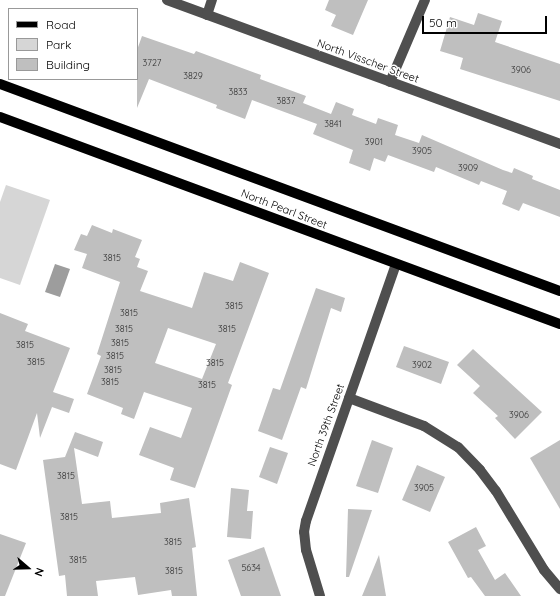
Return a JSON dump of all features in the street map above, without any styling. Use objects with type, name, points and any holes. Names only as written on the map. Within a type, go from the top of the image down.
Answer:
[{"type":"main road","name":"North Pearl Street","points":[[0,84],[560,292]]},
{"type":"main road","name":"North Pearl Street","points":[[0,117],[560,324]]},
{"type":"street","name":"North Visscher Street","points":[[167,0],[560,144]]},
{"type":"street","points":[[207,15],[212,0]]},
{"type":"street","points":[[390,82],[425,0]]},
{"type":"street","name":"North 39th Street","points":[[320,596],[306,550],[304,532],[309,508],[396,264]]},
{"type":"street","points":[[349,398],[424,426],[458,447],[480,470],[496,491],[544,570],[560,588]]},
{"type":"green space","points":[[6,185],[50,200],[20,285],[0,278],[0,202]]},
{"type":"shaded area","points":[[55,264],[70,269],[60,297],[45,292]]},
{"type":"building","points":[[329,0],[368,0],[353,35],[331,26],[336,15],[325,10]]},
{"type":"building","points":[[478,13],[502,21],[495,42],[560,64],[560,101],[460,69],[463,58],[440,51],[450,17],[474,25]]},
{"type":"building","points":[[142,36],[194,54],[196,51],[261,75],[260,79],[306,96],[303,103],[331,114],[336,102],[354,109],[352,115],[376,124],[378,118],[398,125],[395,135],[419,143],[422,135],[503,170],[512,173],[514,168],[533,176],[532,179],[560,190],[560,217],[523,203],[519,211],[502,204],[507,191],[481,181],[479,185],[436,167],[434,172],[388,155],[385,162],[374,158],[370,171],[349,163],[353,150],[313,134],[317,124],[252,100],[245,119],[216,108],[217,105],[149,79],[137,108],[138,47]]},
{"type":"building","points":[[92,225],[112,233],[113,229],[142,240],[135,257],[140,259],[137,267],[148,271],[140,291],[192,308],[204,272],[233,281],[240,262],[269,273],[228,383],[232,385],[195,488],[170,480],[174,468],[139,455],[150,427],[181,438],[192,408],[144,392],[134,419],[121,414],[123,408],[87,394],[101,356],[97,354],[120,282],[82,268],[87,254],[74,250],[81,234],[87,236]],"holes":[[[168,328],[216,344],[202,379],[155,363]]]},
{"type":"building","points":[[316,288],[345,298],[341,312],[331,308],[306,389],[301,387],[282,440],[258,431],[273,388],[280,390]]},
{"type":"building","points":[[0,313],[28,324],[25,331],[70,348],[53,392],[74,399],[69,413],[52,407],[40,438],[37,413],[16,470],[0,464]]},
{"type":"building","points":[[404,346],[449,362],[441,384],[396,367]]},
{"type":"building","points":[[473,349],[542,412],[515,439],[495,418],[498,416],[473,393],[480,386],[457,365]]},
{"type":"building","points":[[75,432],[103,442],[98,457],[74,448],[82,504],[110,501],[112,518],[161,513],[160,503],[189,498],[196,547],[192,548],[197,596],[172,596],[171,590],[138,595],[135,577],[96,581],[98,596],[67,596],[65,575],[59,576],[43,460],[65,457]]},
{"type":"building","points":[[372,440],[393,448],[378,493],[356,486]]},
{"type":"building","points":[[560,440],[560,509],[530,458]]},
{"type":"building","points":[[270,447],[288,453],[277,484],[259,477]]},
{"type":"building","points":[[417,465],[445,477],[430,512],[402,500]]},
{"type":"building","points":[[231,488],[249,490],[247,511],[253,511],[251,539],[227,537]]},
{"type":"building","points":[[348,509],[372,510],[349,577],[346,577]]},
{"type":"building","points":[[476,527],[486,546],[478,550],[495,580],[505,573],[521,596],[485,596],[471,577],[468,578],[448,542]]},
{"type":"building","points":[[0,534],[26,543],[5,596],[0,596]]},
{"type":"building","points":[[264,547],[281,596],[241,596],[228,560]]},
{"type":"building","points":[[379,555],[386,596],[362,596]]}]
